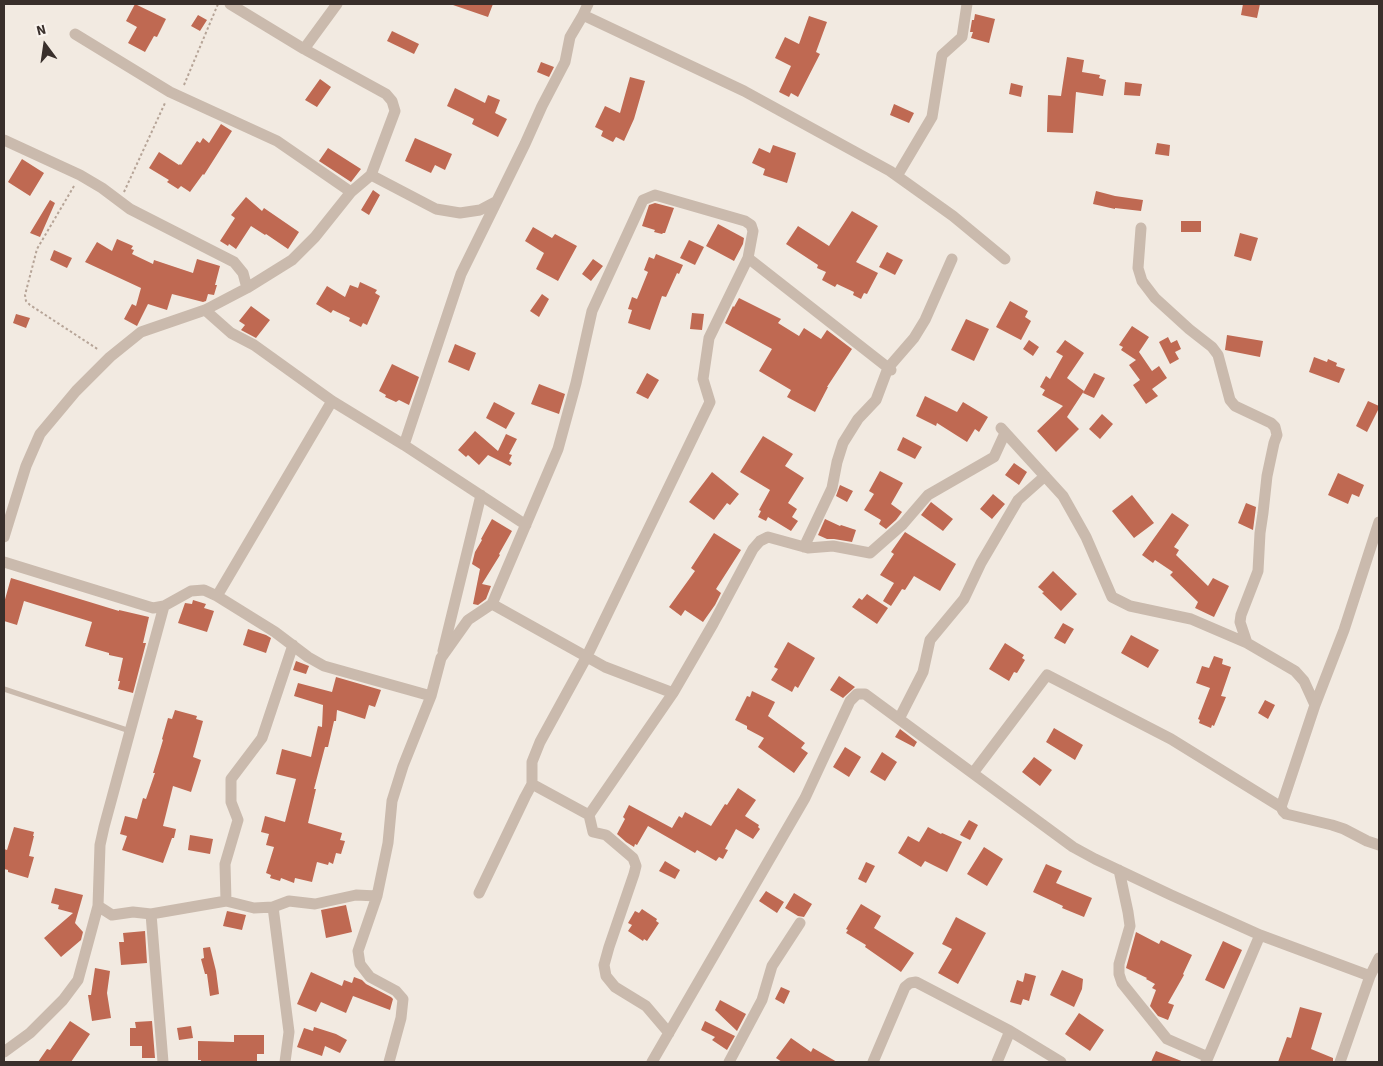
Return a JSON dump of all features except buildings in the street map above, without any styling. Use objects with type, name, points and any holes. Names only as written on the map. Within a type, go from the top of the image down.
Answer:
[{"type":"street","points":[[4,536],[26,466],[40,434],[76,391],[110,357],[141,332],[205,310],[247,288],[292,260],[315,237],[351,192],[371,175],[395,111],[392,101],[386,94],[304,50],[230,4]]},
{"type":"street","points":[[304,50],[338,4]]},
{"type":"street","points":[[897,176],[932,117],[942,55],[962,38],[967,4]]},
{"type":"street","points":[[404,445],[461,274],[565,62],[570,37],[586,9],[744,90],[897,176],[953,216],[1004,259]]},
{"type":"street","points":[[75,34],[175,94],[277,142],[351,192]]},
{"type":"street","points":[[4,140],[80,175],[102,188],[130,209],[234,262],[242,273],[247,288]]},
{"type":"street","points":[[371,175],[436,209],[460,213],[480,210],[497,201]]},
{"type":"street","points":[[441,658],[468,620],[492,604],[558,449],[576,383],[592,311],[642,200],[655,195],[745,221],[751,225],[753,231],[748,258],[709,338],[703,379],[710,402],[586,658],[540,742],[532,762],[532,784],[480,893]]},
{"type":"street","points":[[1141,228],[1138,268],[1142,281],[1155,298],[1212,347],[1218,355],[1230,400],[1235,406],[1271,422],[1275,427],[1277,435],[1267,476],[1264,513],[1260,533],[1258,571],[1240,622],[1247,643]]},
{"type":"street","points":[[748,258],[889,369]]},
{"type":"street","points":[[804,547],[832,488],[842,443],[858,419],[876,400],[889,369],[914,338],[952,259]]},
{"type":"street","points":[[205,310],[231,333],[254,345],[332,401],[404,445],[526,525]]},
{"type":"street","points":[[217,596],[332,401]]},
{"type":"street","points":[[669,1033],[646,1006],[616,987],[606,976],[604,965],[636,866],[633,858],[606,835],[593,832],[589,815],[673,693],[753,549],[760,540],[768,537],[808,548],[833,546],[870,553],[903,524],[928,495],[994,457],[1003,431],[1064,496],[1086,537],[1112,597],[1130,606],[1191,619],[1247,643],[1295,671],[1300,676],[1315,705]]},
{"type":"street","points":[[899,719],[923,672],[930,640],[964,599],[981,563],[1018,500],[1045,476]]},
{"type":"street","points":[[388,1062],[401,1018],[403,999],[396,991],[370,977],[360,964],[358,951],[377,896],[388,843],[392,801],[403,766],[432,696],[481,495]]},
{"type":"street","points":[[1281,807],[1315,705],[1344,630],[1379,522]]},
{"type":"street","points":[[4,562],[153,608],[164,606],[191,591],[204,590],[275,632],[324,666],[432,696]]},
{"type":"street","points":[[492,604],[604,667],[673,693]]},
{"type":"street","points":[[4,1052],[30,1033],[63,1000],[78,980],[98,906],[100,845],[164,606]]},
{"type":"street","points":[[226,901],[225,864],[238,820],[231,802],[230,779],[262,738],[293,645]]},
{"type":"street","points":[[973,773],[1047,675],[1171,739],[1281,807],[1282,811],[1286,814],[1344,829],[1379,846]]},
{"type":"street","points":[[654,1062],[806,798],[850,701],[857,694],[866,694],[1073,847],[1260,935],[1370,976]]},
{"type":"street","points":[[532,784],[589,815]]},
{"type":"street","points":[[1119,870],[1130,926],[1119,964],[1119,974],[1122,983],[1167,1039],[1207,1060],[1260,935]]},
{"type":"street","points":[[98,906],[112,915],[133,912],[151,914],[226,901],[254,908],[273,907],[289,901],[315,904],[356,895],[377,896]]},
{"type":"street","points":[[273,907],[289,1032],[285,1062]]},
{"type":"street","points":[[151,914],[163,1062]]},
{"type":"street","points":[[729,1062],[762,1000],[772,966],[800,923]]},
{"type":"street","points":[[1340,1062],[1370,976],[1379,958]]},
{"type":"street","points":[[873,1062],[905,987],[910,983],[916,982],[1010,1032],[1061,1062]]},
{"type":"street","points":[[997,1062],[1010,1032]]},
{"type":"lane","points":[[4,689],[130,731]]},
{"type":"path","points":[[120,202],[218,4]]},
{"type":"path","points":[[80,175],[37,249],[25,295],[26,301],[30,305],[110,357]]}]
